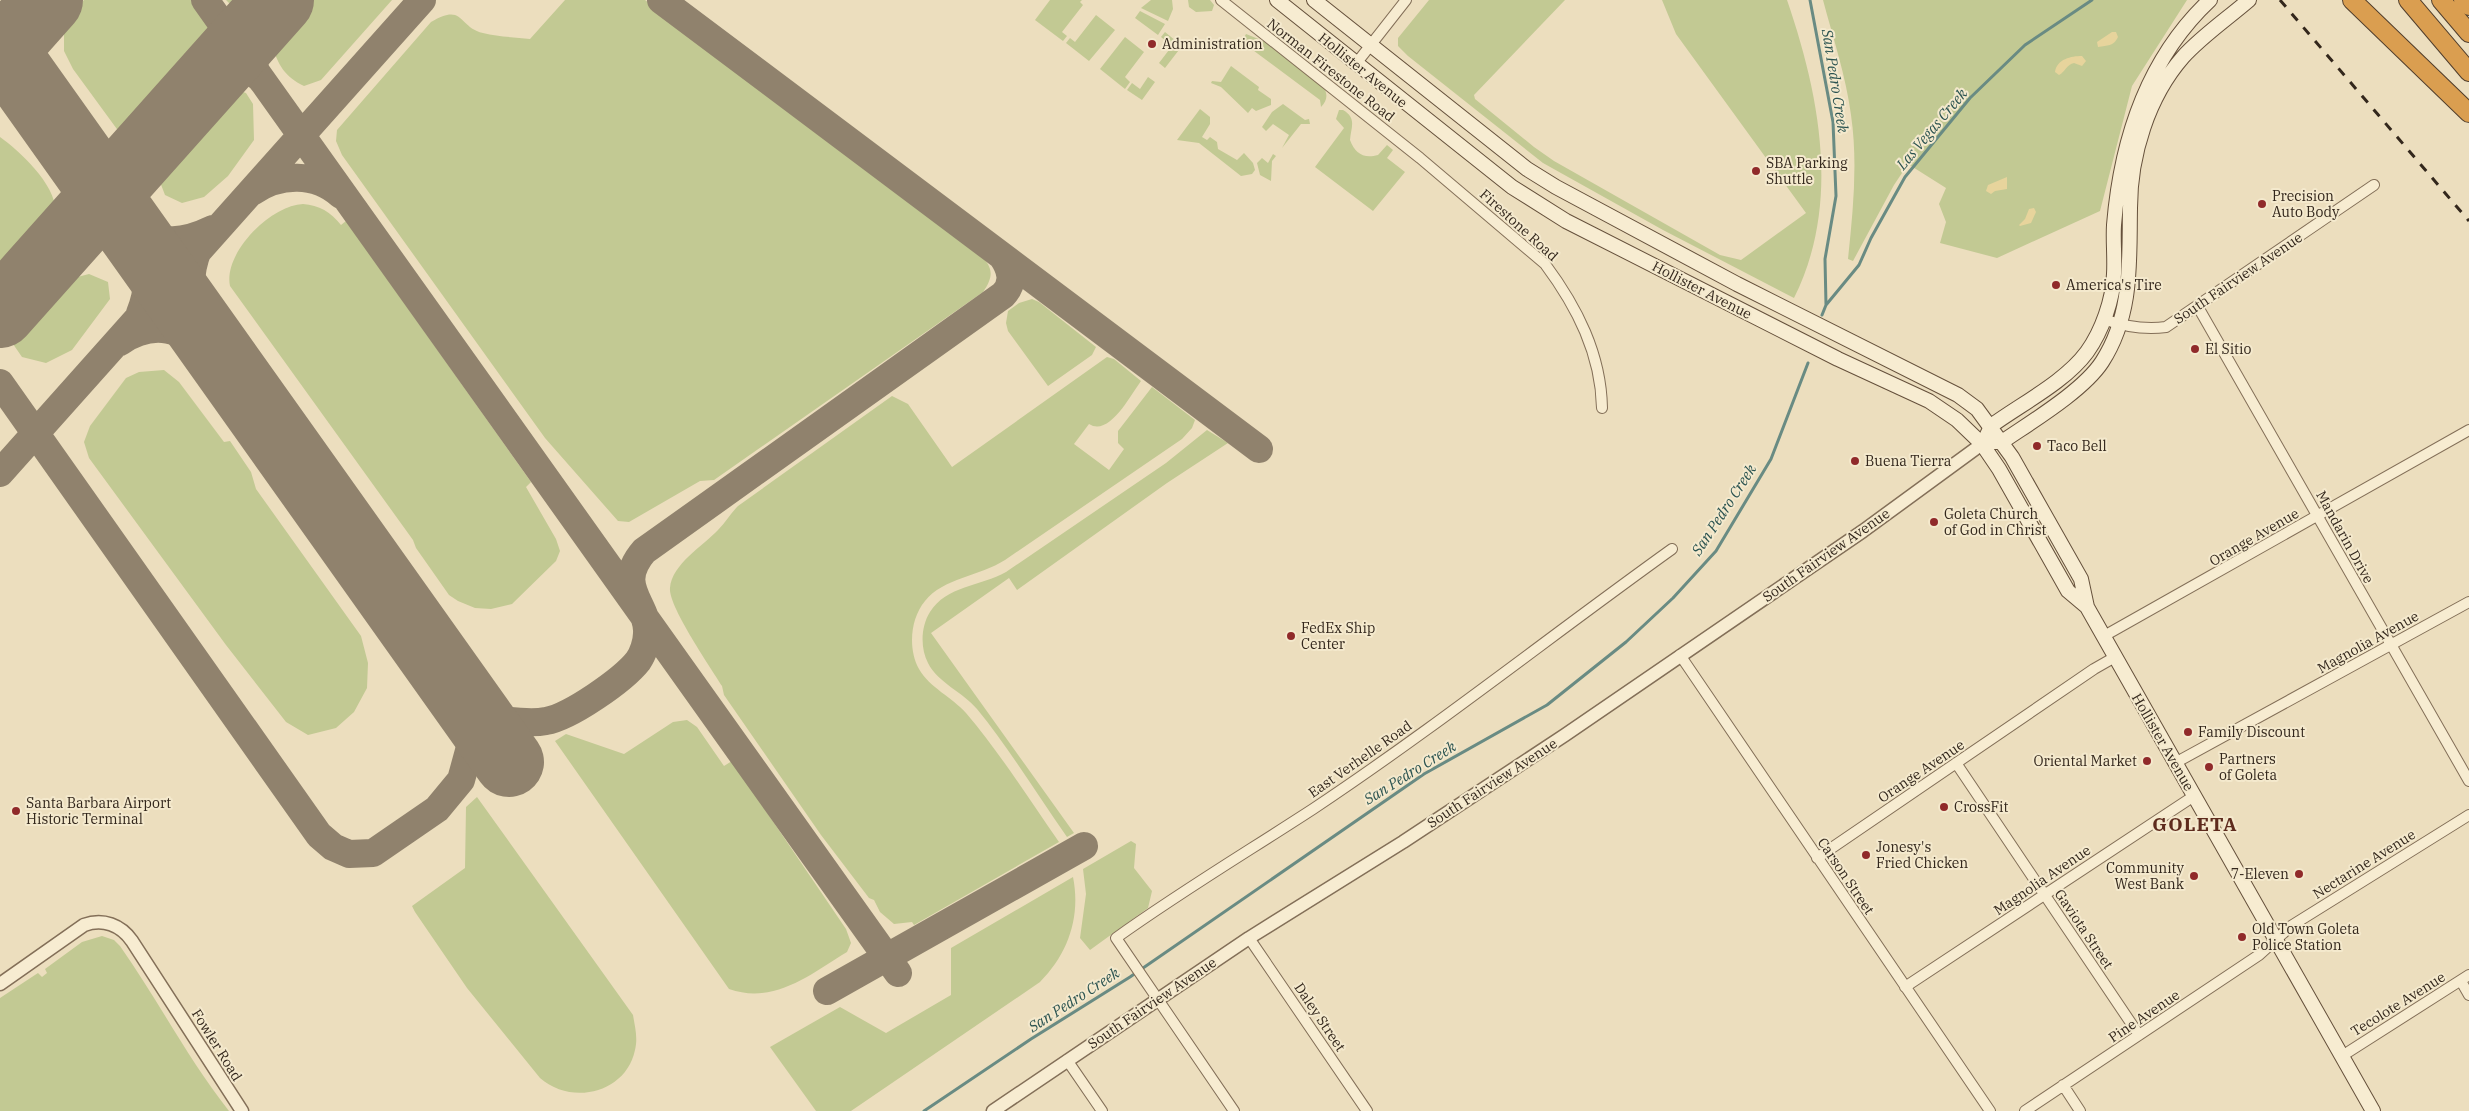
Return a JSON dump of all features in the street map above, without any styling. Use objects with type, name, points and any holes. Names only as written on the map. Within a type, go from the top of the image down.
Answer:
[{"type":"highway","points":[[2352,0],[2469,113]]},
{"type":"highway","points":[[2408,0],[2469,72]]},
{"type":"highway","points":[[2441,0],[2469,33]]},
{"type":"highway","points":[[2463,0],[2469,6]]},
{"type":"main road","name":"Hollister Avenue","points":[[1277,0],[1355,65],[1512,187],[1566,221],[1838,359],[1929,401],[1957,420],[1982,444],[1999,469],[2068,590],[2087,607],[2373,1111]]},
{"type":"main road","name":"Hollister Avenue","points":[[1314,0],[1527,169],[1556,187],[1644,236],[1958,395],[1977,409],[2002,442],[2043,509],[2081,579],[2087,607]]},
{"type":"main road","name":"South Fairview Avenue","points":[[1982,444],[1991,426],[2077,363],[2088,351],[2102,319],[2114,283],[2116,202],[2124,153],[2130,132],[2142,100],[2160,63],[2182,31],[2210,0]]},
{"type":"main road","points":[[1982,444],[2002,442],[2059,402],[2100,366],[2120,325],[2126,303],[2130,276],[2132,178],[2146,122],[2163,86],[2183,58],[2245,3]]},
{"type":"street","name":"Norman Firestone Road","points":[[1221,0],[1400,142]]},
{"type":"street","points":[[1355,65],[1406,0]]},
{"type":"street","name":"Firestone Road","points":[[1400,142],[1545,264],[1561,285],[1596,355],[1602,408]]},
{"type":"street","name":"South Fairview Avenue","points":[[2102,319],[2120,325],[2152,329],[2166,326],[2198,307],[2374,185]]},
{"type":"street","name":"Mandarin Drive","points":[[2198,307],[2469,781]]},
{"type":"street","name":"Orange Avenue","points":[[2104,636],[2469,430]]},
{"type":"street","name":"South Fairview Avenue","points":[[993,1111],[1249,938],[1469,800],[1869,527],[1982,444]]},
{"type":"street","name":"East Verhelle Road","points":[[1234,1111],[1116,938],[1189,887],[1312,809],[1408,742],[1672,549]]},
{"type":"street","name":"Magnolia Avenue","points":[[2176,763],[2469,602]]},
{"type":"street","name":"Carson Street","points":[[1680,655],[1990,1111]]},
{"type":"street","name":"Orange Avenue","points":[[1817,858],[2094,669],[2115,657]]},
{"type":"street","name":"Gaviota Street","points":[[1956,763],[2139,1035]]},
{"type":"street","name":"Magnolia Avenue","points":[[1906,987],[2194,796]]},
{"type":"street","name":"Nectarine Avenue","points":[[2276,940],[2291,926],[2469,815]]},
{"type":"street","name":"Fowler Road","points":[[0,984],[80,928],[100,922],[119,927],[129,936],[242,1111]]},
{"type":"street","name":"Daley Street","points":[[1249,938],[1367,1111]]},
{"type":"street","name":"Pine Avenue","points":[[2025,1111],[2259,955],[2276,940]]},
{"type":"street","points":[[2465,978],[2469,995]]},
{"type":"street","name":"Tecolote Avenue","points":[[2342,1056],[2465,978]]},
{"type":"street","points":[[1068,1060],[1102,1111]]},
{"type":"street","points":[[2063,1085],[2080,1111]]},
{"type":"green space","points":[[84,0],[192,0],[210,27],[213,46],[134,138],[122,136],[73,69],[64,51],[64,23]]},
{"type":"green space","points":[[226,0],[255,0],[243,9],[232,6]]},
{"type":"green space","points":[[312,0],[392,0],[321,80],[304,86],[292,79],[283,70],[272,45]]},
{"type":"green space","points":[[565,0],[645,0],[973,248],[987,263],[991,273],[988,285],[983,292],[714,480],[700,481],[629,522],[618,521],[545,438],[342,155],[336,141],[337,130],[431,22],[450,14],[455,15],[475,30],[483,33],[530,39]]},
{"type":"green space","points":[[1050,0],[1082,0],[1080,2],[1083,5],[1062,32],[1067,36],[1063,41],[1035,20]]},
{"type":"green space","points":[[1151,0],[1172,0],[1173,9],[1168,21],[1141,8]]},
{"type":"green space","points":[[1188,0],[1210,0],[1214,5],[1212,11],[1196,12],[1189,7]]},
{"type":"green space","points":[[1429,0],[1565,0],[1474,95],[1475,99],[1554,161],[1720,255],[1741,260],[1806,213],[1676,34],[1662,0],[1787,0],[1809,74],[1816,112],[1821,188],[1817,225],[1809,262],[1794,298],[1663,230],[1543,163],[1408,56],[1398,46],[1398,38]]},
{"type":"green space","points":[[1823,0],[2187,0],[2132,86],[2100,211],[1997,258],[1940,243],[1946,222],[1939,204],[1946,188],[1908,164],[1894,185],[1853,261],[1848,259],[1854,187],[1851,115],[1839,57]]},
{"type":"green space","points":[[1140,11],[1165,24],[1158,35],[1135,18]]},
{"type":"green space","points":[[1096,15],[1115,30],[1089,61],[1066,43],[1070,38],[1075,42]]},
{"type":"green space","points":[[1165,32],[1182,46],[1165,68],[1159,63],[1172,46],[1161,37]]},
{"type":"green space","points":[[1246,34],[1266,42],[1324,88],[1326,98],[1321,107],[1320,100],[1241,43]]},
{"type":"green space","points":[[1125,37],[1144,52],[1125,77],[1130,82],[1125,89],[1100,69]]},
{"type":"green space","points":[[1231,66],[1259,87],[1258,90],[1271,99],[1271,105],[1256,111],[1252,108],[1248,113],[1221,87],[1211,83],[1212,81],[1221,82]]},
{"type":"green space","points":[[1148,77],[1155,82],[1142,100],[1127,90],[1132,83],[1140,89]]},
{"type":"green space","points":[[231,88],[246,93],[253,104],[254,140],[228,176],[204,197],[182,203],[165,195],[160,182],[159,169]]},
{"type":"green space","points":[[1283,104],[1305,120],[1309,119],[1310,124],[1301,124],[1282,148],[1289,135],[1273,124],[1266,131],[1262,127],[1272,112]]},
{"type":"green space","points":[[1200,109],[1210,117],[1210,124],[1202,137],[1207,140],[1210,137],[1217,142],[1218,149],[1237,160],[1244,153],[1253,163],[1255,170],[1252,174],[1241,176],[1199,143],[1177,140]]},
{"type":"green space","points":[[1339,110],[1347,113],[1352,120],[1350,140],[1357,152],[1368,156],[1378,155],[1387,145],[1393,150],[1387,158],[1405,172],[1373,211],[1315,167],[1344,128],[1336,119]]},
{"type":"green space","points":[[0,137],[30,163],[40,175],[54,199],[56,212],[53,223],[24,262],[11,273],[0,277]]},
{"type":"green space","points":[[1273,154],[1276,156],[1272,161],[1271,181],[1260,175],[1257,163],[1262,158],[1268,163]]},
{"type":"green space","points":[[303,204],[324,210],[341,225],[346,221],[531,482],[526,487],[556,539],[560,551],[556,561],[512,604],[491,609],[475,608],[449,595],[416,548],[413,540],[230,286],[230,273],[234,259],[252,233],[277,213],[290,206]]},
{"type":"green space","points":[[89,274],[108,282],[110,299],[72,350],[46,363],[22,357],[13,344],[16,328],[47,296],[66,280]]},
{"type":"green space","points":[[1032,299],[1039,302],[1096,347],[1092,355],[1048,386],[1008,331],[1006,323],[1008,311],[1019,303]]},
{"type":"green space","points":[[1107,357],[1114,359],[1141,381],[1125,405],[1111,420],[1104,425],[1089,424],[1074,444],[1109,470],[1124,449],[1118,443],[1118,431],[1152,387],[1195,420],[1192,428],[1182,439],[1005,560],[952,582],[933,593],[920,608],[912,634],[913,652],[919,669],[929,682],[960,707],[979,728],[1059,842],[914,925],[912,922],[894,924],[880,912],[874,900],[869,898],[821,835],[724,695],[722,686],[691,637],[671,597],[672,579],[682,563],[718,530],[738,506],[892,396],[908,404],[952,467]]},
{"type":"green space","points":[[164,370],[179,382],[224,442],[230,441],[251,472],[256,489],[361,636],[368,663],[367,688],[354,712],[336,728],[308,735],[286,722],[226,645],[89,458],[84,442],[90,426],[126,378],[139,372]]},
{"type":"green space","points":[[1207,430],[1228,443],[1167,483],[1017,590],[1009,578],[931,633],[1074,833],[1067,837],[1012,756],[977,709],[932,670],[925,657],[923,644],[923,630],[927,618],[937,603],[945,597],[1006,572],[1166,463]]},
{"type":"green space","points":[[687,720],[697,727],[724,766],[732,761],[846,929],[851,943],[847,952],[806,978],[791,985],[761,993],[746,993],[729,989],[555,741],[566,734],[624,754],[673,722]]},
{"type":"green space","points":[[477,797],[633,1015],[636,1046],[630,1065],[621,1076],[609,1085],[596,1091],[582,1093],[567,1091],[553,1087],[540,1078],[467,988],[412,906],[465,868],[466,807]]},
{"type":"green space","points":[[1131,841],[1136,844],[1134,868],[1152,891],[1148,908],[1090,950],[1080,938],[1086,894],[1083,869]]},
{"type":"green space","points":[[1073,877],[1075,906],[1070,934],[1058,959],[1040,982],[851,1111],[816,1111],[770,1047],[840,1007],[886,1033],[951,995],[951,948]]},
{"type":"green space","points":[[102,936],[114,940],[120,946],[200,1071],[229,1111],[0,1111],[0,998],[38,973],[42,977],[47,973],[45,969],[82,942]]},
{"type":"sand","points":[[2112,32],[2116,32],[2118,37],[2114,42],[2110,45],[2098,47],[2097,42]]},
{"type":"sand","points":[[2082,56],[2086,61],[2082,66],[2074,63],[2059,75],[2055,72],[2062,61]]},
{"type":"sand","points":[[2007,177],[2007,189],[1995,191],[1991,194],[1986,191],[1988,185]]},
{"type":"sand","points":[[2034,208],[2036,212],[2031,223],[2020,226],[2029,209]]},
{"type":"waterway","name":"San Pedro Creek","points":[[1810,0],[1833,122],[1836,196],[1825,259],[1826,305],[1822,315]]},
{"type":"waterway","name":"Las Vegas Creek","points":[[1826,305],[1859,265],[1871,238],[1905,177],[1970,98],[2025,45],[2092,0]]},
{"type":"waterway","name":"San Pedro Creek","points":[[924,1111],[1031,1039],[1130,977],[1424,774],[1547,705],[1626,642],[1673,598],[1716,551],[1771,459],[1808,363]]},
{"type":"taxiway","points":[[205,0],[898,973]]},
{"type":"taxiway","points":[[0,473],[422,0]]},
{"type":"taxiway","points":[[661,0],[1259,449]]},
{"type":"taxiway","points":[[256,71],[252,61],[251,45],[256,30],[272,7]]},
{"type":"taxiway","points":[[203,85],[218,75],[242,69],[250,71],[264,83]]},
{"type":"taxiway","points":[[252,192],[274,181],[297,178],[320,182],[331,187],[341,195]]},
{"type":"taxiway","points":[[120,214],[143,231],[164,240],[186,239],[213,229]]},
{"type":"taxiway","points":[[138,240],[147,285],[140,313]]},
{"type":"taxiway","points":[[198,250],[191,279],[198,325]]},
{"type":"taxiway","points":[[0,383],[319,835],[333,847],[349,854],[373,853],[437,809],[461,780],[478,718],[530,722],[556,718],[595,697],[631,669],[642,655],[647,636],[646,622],[632,585],[635,564],[644,551],[1003,295],[1009,286],[1010,276],[1008,266],[1002,256]]},
{"type":"taxiway","points":[[0,296],[21,289]]},
{"type":"taxiway","points":[[120,342],[133,334],[157,329],[180,333],[216,350]]},
{"type":"taxiway","points":[[827,991],[1084,846]]},
{"type":"runway","points":[[0,54],[48,0]]},
{"type":"runway","points":[[0,313],[279,0]]},
{"type":"runway","points":[[0,46],[509,762]]},
{"type":"railway","points":[[2280,0],[2469,221]]},
{"type":"place","name":"Administration","points":[[1152,44]]},
{"type":"place","name":"SBA Parking Shuttle","points":[[1756,171]]},
{"type":"place","name":"Precision Auto Body","points":[[2262,204]]},
{"type":"place","name":"America's Tire","points":[[2056,285]]},
{"type":"place","name":"El Sitio","points":[[2195,349]]},
{"type":"place","name":"Taco Bell","points":[[2037,446]]},
{"type":"place","name":"Buena Tierra","points":[[1855,461]]},
{"type":"place","name":"Goleta Church of God in Christ","points":[[1934,522]]},
{"type":"place","name":"FedEx Ship Center","points":[[1291,636]]},
{"type":"place","name":"Family Discount","points":[[2188,732]]},
{"type":"place","name":"Oriental Market","points":[[2147,761]]},
{"type":"place","name":"Partners of Goleta","points":[[2209,767]]},
{"type":"place","name":"CrossFit","points":[[1944,807]]},
{"type":"place","name":"Santa Barbara Airport Historic Terminal","points":[[16,811]]},
{"type":"place","name":"Jonesy's Fried Chicken","points":[[1866,855]]},
{"type":"place","name":"7-Eleven","points":[[2299,874]]},
{"type":"place","name":"Community West Bank","points":[[2194,876]]},
{"type":"place","name":"Old Town Goleta Police Station","points":[[2242,937]]},
{"type":"district","name":"GOLETA","points":[[2195,824]]}]
